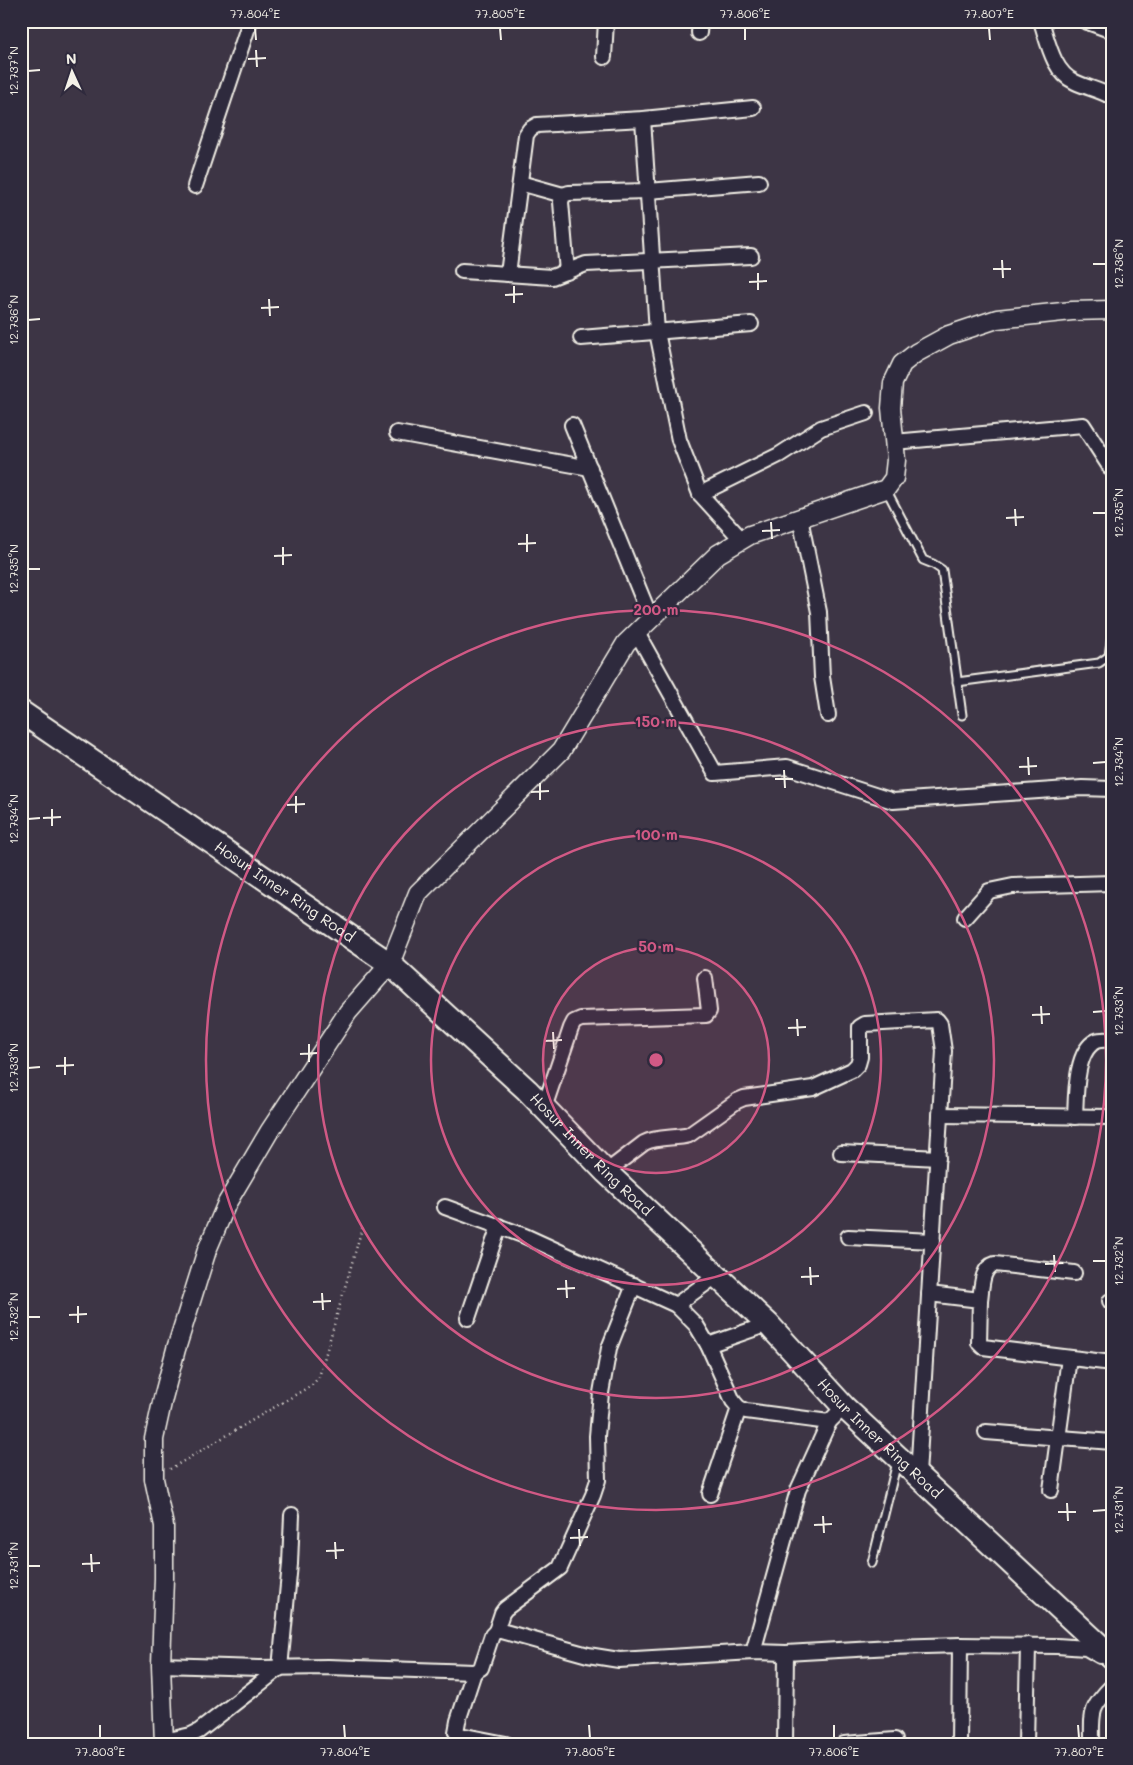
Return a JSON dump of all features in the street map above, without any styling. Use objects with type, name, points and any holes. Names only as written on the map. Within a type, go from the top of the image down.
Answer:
[{"type":"main road","name":"Hosur Inner Ring Road","points":[[21,712],[390,964],[544,1108],[606,1172],[768,1324],[836,1415],[898,1457],[1112,1657]]},
{"type":"street","points":[[195,186],[250,21]]},
{"type":"street","points":[[604,57],[606,21]]},
{"type":"street","points":[[1041,21],[1054,59],[1061,71],[1074,81],[1102,91],[1112,97]]},
{"type":"street","points":[[1085,21],[1112,31]]},
{"type":"street","points":[[508,274],[526,135],[530,129],[537,125],[643,119],[753,108]]},
{"type":"street","points":[[643,119],[657,332],[679,440],[700,494],[742,540]]},
{"type":"street","points":[[520,183],[563,195],[569,193],[648,191],[759,182]]},
{"type":"street","points":[[563,195],[560,202],[567,272]]},
{"type":"street","points":[[462,271],[552,277],[586,264],[751,256]]},
{"type":"street","points":[[292,1515],[290,1564],[281,1639],[280,1668],[200,1731],[164,1742],[161,1665],[164,1526],[154,1479],[154,1439],[163,1398],[207,1250],[226,1202],[269,1132],[348,1012],[390,964],[418,893],[561,750],[626,643],[718,554],[750,535],[886,489],[894,478],[896,460],[891,408],[893,383],[902,364],[916,352],[949,335],[997,319],[1072,311],[1112,310]]},
{"type":"street","points":[[581,338],[751,324]]},
{"type":"street","points":[[700,494],[779,455],[821,428],[866,413]]},
{"type":"street","points":[[572,425],[651,619]]},
{"type":"street","points":[[894,442],[1083,425],[1112,470]]},
{"type":"street","points":[[397,432],[590,468]]},
{"type":"street","points":[[800,518],[819,612],[822,677],[828,715]]},
{"type":"street","points":[[637,633],[716,773],[787,767],[893,801],[1082,788],[1112,789]]},
{"type":"street","points":[[965,918],[989,891],[998,888],[1112,884]]},
{"type":"street","points":[[544,1108],[570,1028],[574,1022],[581,1019],[706,1015],[709,1011],[705,978]]},
{"type":"street","points":[[606,1172],[644,1143],[650,1140],[689,1135],[744,1098],[813,1088],[852,1070],[858,1064],[860,1057],[859,1032],[860,1027],[865,1024],[937,1020],[940,1024],[944,1051],[918,1475]]},
{"type":"street","points":[[1075,1117],[1081,1059],[1092,1044],[1097,1041],[1112,1040]]},
{"type":"street","points":[[940,1115],[1112,1117]]},
{"type":"street","points":[[841,1153],[938,1158]]},
{"type":"street","points":[[445,1207],[525,1236],[676,1305],[696,1325],[739,1408],[746,1411],[836,1415],[798,1490],[753,1652]]},
{"type":"street","points":[[468,1318],[499,1226]]},
{"type":"street","points":[[848,1236],[933,1241]]},
{"type":"street","points":[[1074,1273],[995,1264],[989,1266],[985,1270],[980,1300],[979,1343],[981,1346],[1112,1363]]},
{"type":"street","points":[[676,1305],[716,1276]]},
{"type":"street","points":[[161,1665],[280,1668],[328,1667],[474,1672],[481,1668],[502,1613],[560,1568],[593,1495],[598,1480],[596,1436],[609,1348],[634,1285]]},
{"type":"street","points":[[929,1294],[980,1300]]},
{"type":"street","points":[[708,1345],[768,1324]]},
{"type":"street","points":[[1051,1490],[1069,1358]]},
{"type":"street","points":[[710,1494],[739,1408]]},
{"type":"street","points":[[986,1432],[1112,1442]]},
{"type":"street","points":[[496,1631],[588,1655],[618,1660],[753,1652],[786,1653],[891,1647],[1028,1645],[1086,1648],[1112,1662]]},
{"type":"street","points":[[1026,1744],[1028,1645]]},
{"type":"street","points":[[959,1744],[960,1646]]},
{"type":"street","points":[[785,1744],[786,1653]]},
{"type":"street","points":[[455,1738],[458,1721],[474,1672]]},
{"type":"street","points":[[1092,1744],[1092,1712],[1099,1699],[1112,1686]]},
{"type":"street","points":[[455,1738],[460,1735],[506,1744]]},
{"type":"street","points":[[844,1744],[895,1740]]},
{"type":"lane","points":[[886,489],[923,560],[942,570],[962,715]]},
{"type":"lane","points":[[957,682],[1099,663],[1110,656],[1112,634]]},
{"type":"lane","points":[[872,1563],[898,1457]]},
{"type":"path","points":[[154,1479],[316,1381],[322,1368],[362,1225]]}]
